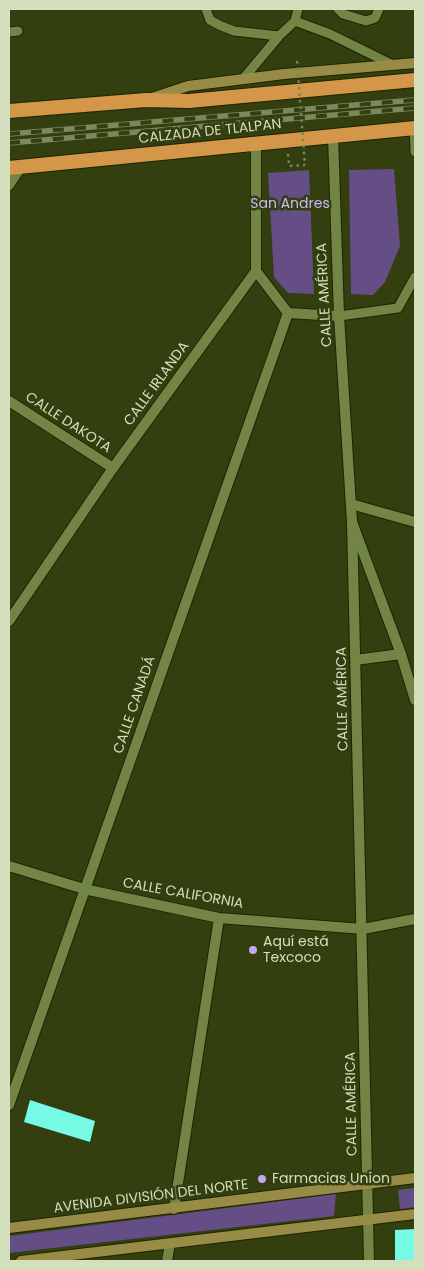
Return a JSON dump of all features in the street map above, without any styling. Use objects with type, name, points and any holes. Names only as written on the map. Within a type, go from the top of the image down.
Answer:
[{"type":"highway","points":[[9,111],[146,100],[189,100],[415,80]]},
{"type":"highway","name":"CALZADA DE TLALPAN","points":[[15,168],[415,128]]},
{"type":"main road","points":[[146,100],[188,86],[284,74],[415,63]]},
{"type":"main road","name":"AVENIDA DIVISIÓN DEL NORTE","points":[[9,1228],[415,1178]]},
{"type":"main road","points":[[21,1261],[415,1214]]},
{"type":"street","name":"CALLE AMÉRICA","points":[[333,136],[339,316],[352,522],[369,1261]]},
{"type":"street","points":[[256,143],[256,271],[288,313],[339,316]]},
{"type":"street","points":[[9,185],[15,168]]},
{"type":"street","name":"CALLE IRLANDA","points":[[9,621],[113,468],[256,271]]},
{"type":"street","name":"CALLE CANADÁ","points":[[9,1105],[288,313]]},
{"type":"street","name":"CALLE DAKOTA","points":[[9,401],[113,468]]},
{"type":"street","points":[[351,504],[415,522]]},
{"type":"street","points":[[352,522],[401,654],[415,700]]},
{"type":"street","points":[[355,660],[401,654]]},
{"type":"street","name":"CALLE CALIFORNIA","points":[[9,866],[84,890],[219,918],[362,929],[415,919]]},
{"type":"street","points":[[174,1209],[219,918]]},
{"type":"street","points":[[167,1261],[170,1244]]},
{"type":"lane","points":[[206,9],[210,20],[234,31],[279,36]]},
{"type":"lane","points":[[243,79],[279,36],[295,21],[298,9]]},
{"type":"lane","points":[[338,9],[343,14],[366,20],[374,18],[379,9]]},
{"type":"lane","points":[[295,21],[330,34],[393,65]]},
{"type":"lane","points":[[9,32],[18,32]]},
{"type":"lane","points":[[415,128],[415,152]]},
{"type":"lane","points":[[339,316],[398,308],[415,277]]},
{"type":"path","points":[[290,166],[305,165],[297,61]]},
{"type":"green space","name":"San Andres","points":[[394,169],[400,246],[385,282],[373,295],[351,294],[349,170]]},
{"type":"green space","name":"San Andres","points":[[309,170],[314,294],[288,293],[274,277],[268,173]]},
{"type":"green space","points":[[415,1188],[415,1207],[400,1209],[398,1190]]},
{"type":"green space","points":[[336,1194],[334,1216],[9,1253],[9,1236]]},
{"type":"building","points":[[30,1100],[95,1121],[90,1142],[24,1122]]},
{"type":"building","points":[[415,1229],[415,1261],[395,1261],[395,1230]]},
{"type":"railway","points":[[9,134],[415,100]]},
{"type":"railway","points":[[9,143],[415,108]]},
{"type":"place","name":"Aquí está Texcoco","points":[[253,950]]},
{"type":"place","name":"Farmacias Union","points":[[262,1179]]}]
